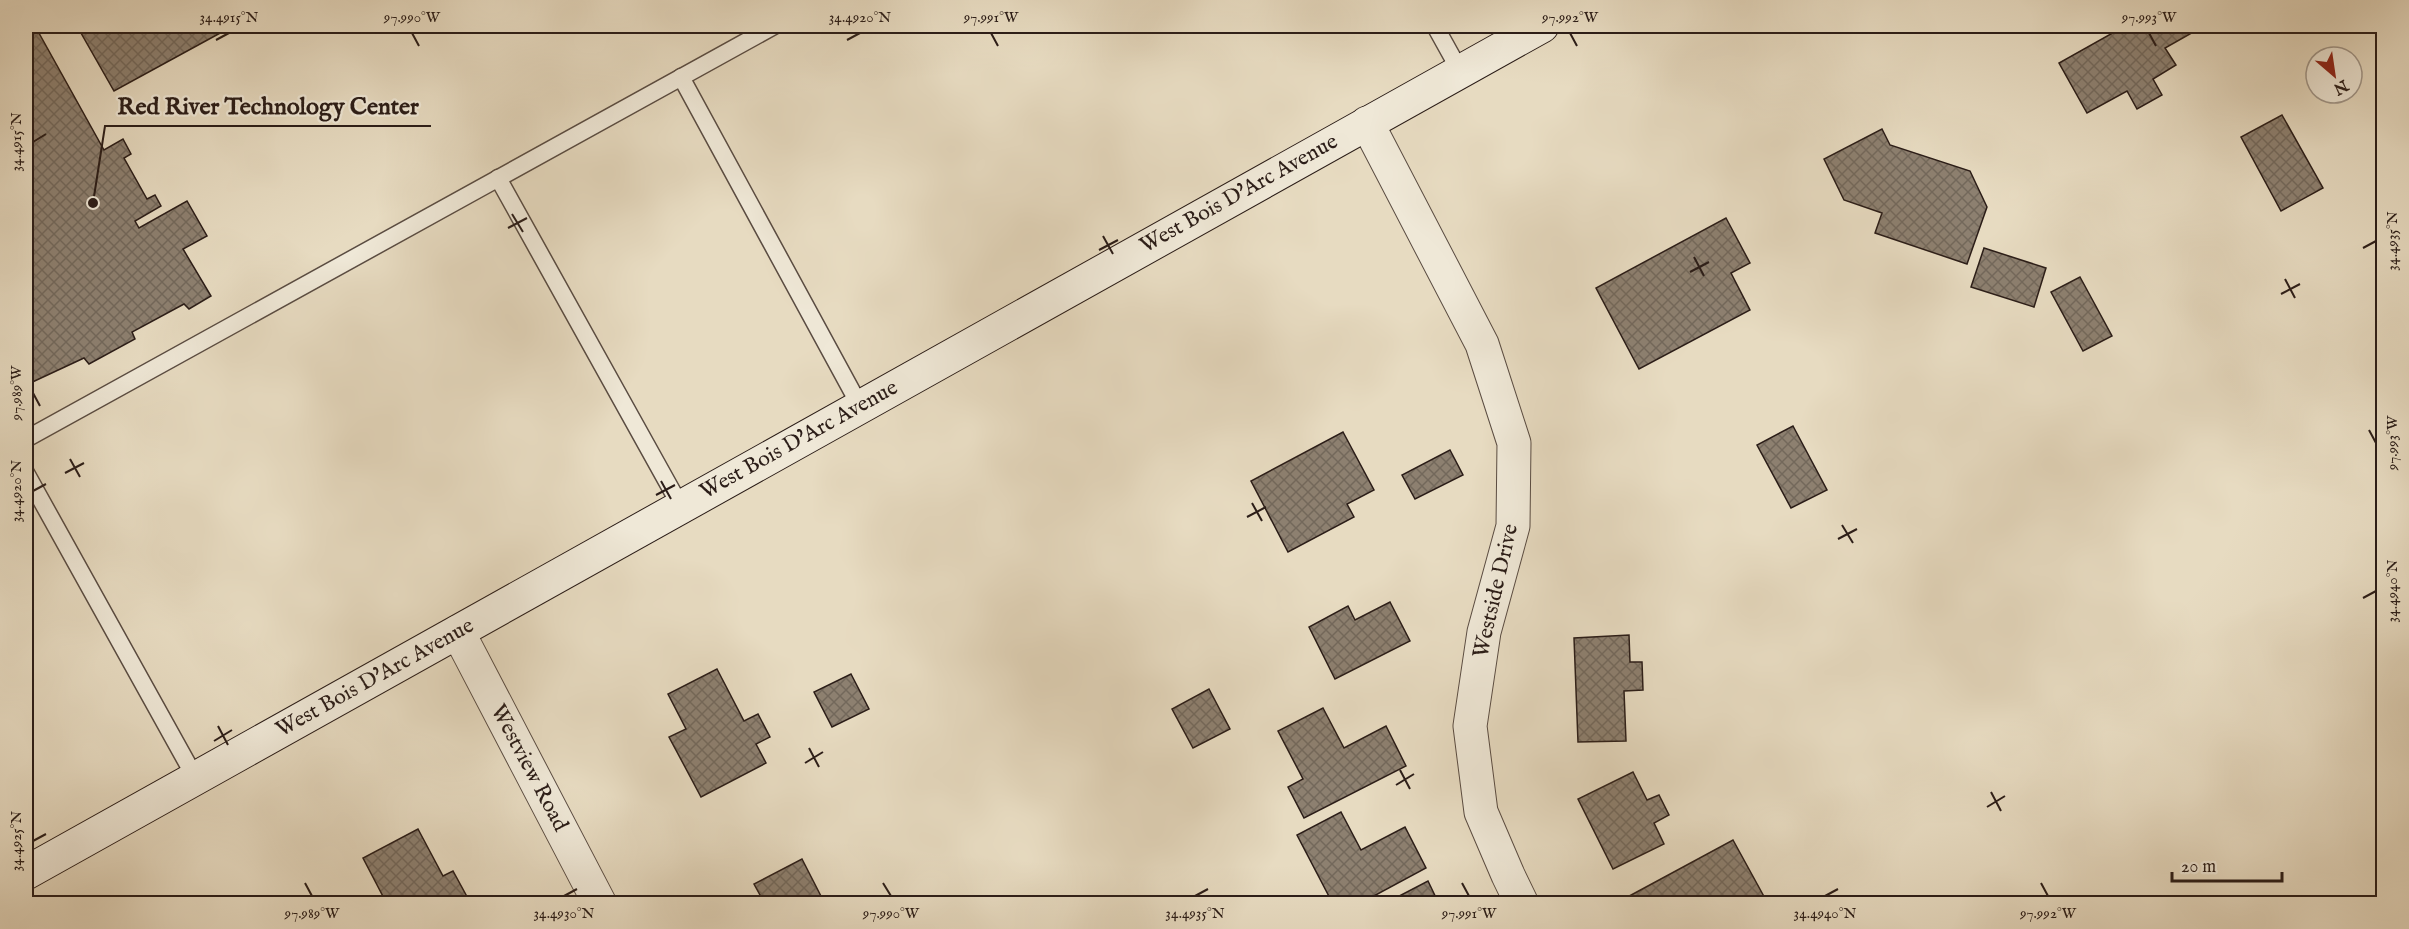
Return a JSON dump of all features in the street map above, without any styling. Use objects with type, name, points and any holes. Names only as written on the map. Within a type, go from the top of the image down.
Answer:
[{"type":"street","name":"West Bois D'Arc Avenue","points":[[26,873],[1542,26]]},
{"type":"street","name":"Westside Drive","points":[[1366,123],[1482,344],[1514,443],[1513,526],[1484,632],[1470,726],[1481,812],[1522,903]]},
{"type":"street","name":"Westview Road","points":[[458,632],[600,903]]},
{"type":"lane","points":[[26,439],[774,26]]},
{"type":"lane","points":[[1435,26],[1460,70]]},
{"type":"lane","points":[[681,77],[860,406]]},
{"type":"lane","points":[[498,178],[681,507]]},
{"type":"lane","points":[[26,473],[196,778]]},
{"type":"building","points":[[26,26],[35,26],[104,150],[123,139],[131,154],[124,158],[147,199],[155,195],[161,206],[135,221],[139,228],[187,201],[207,236],[183,249],[211,296],[189,309],[184,304],[132,332],[135,339],[89,364],[84,358],[26,385]]},
{"type":"building","points":[[77,26],[233,26],[114,91]]},
{"type":"building","points":[[2125,26],[2204,26],[2165,48],[2176,65],[2153,79],[2162,95],[2137,109],[2127,91],[2087,113],[2059,63]]},
{"type":"building","points":[[2282,115],[2323,188],[2281,211],[2241,137]]},
{"type":"building","points":[[1882,129],[1890,145],[1970,171],[1987,207],[1967,264],[1875,233],[1882,213],[1844,200],[1824,159]]},
{"type":"building","points":[[1726,218],[1750,263],[1731,273],[1750,310],[1639,369],[1596,288]]},
{"type":"building","points":[[1984,248],[2046,268],[2034,307],[1971,287]]},
{"type":"building","points":[[2080,277],[2112,336],[2083,351],[2051,292]]},
{"type":"building","points":[[1793,426],[1827,490],[1791,508],[1757,445]]},
{"type":"building","points":[[1343,432],[1374,490],[1347,504],[1354,517],[1288,552],[1251,481]]},
{"type":"building","points":[[1450,450],[1463,475],[1415,499],[1402,475]]},
{"type":"building","points":[[1390,602],[1410,641],[1335,679],[1309,627],[1348,606],[1355,620]]},
{"type":"building","points":[[1629,635],[1630,662],[1642,662],[1643,690],[1624,691],[1626,741],[1578,742],[1574,638]]},
{"type":"building","points":[[717,669],[744,721],[758,714],[770,737],[756,744],[766,763],[701,797],[669,737],[686,729],[668,694]]},
{"type":"building","points":[[851,674],[869,709],[832,727],[814,692]]},
{"type":"building","points":[[1209,689],[1230,729],[1193,748],[1172,709]]},
{"type":"building","points":[[1323,708],[1344,748],[1386,726],[1406,766],[1304,818],[1288,787],[1303,779],[1278,731]]},
{"type":"building","points":[[1633,772],[1647,800],[1659,795],[1669,815],[1654,823],[1664,844],[1613,869],[1578,799]]},
{"type":"building","points":[[1341,812],[1361,850],[1405,827],[1426,868],[1359,904],[1333,904],[1297,835]]},
{"type":"building","points":[[418,829],[443,876],[453,871],[471,904],[387,904],[363,858]]},
{"type":"building","points":[[1733,840],[1767,902],[1623,904],[1622,900]]},
{"type":"building","points":[[802,859],[825,904],[765,904],[754,884]]},
{"type":"building","points":[[1428,881],[1439,904],[1384,904]]},
{"type":"place","name":"Red River Technology Center","points":[[93,203]]}]
